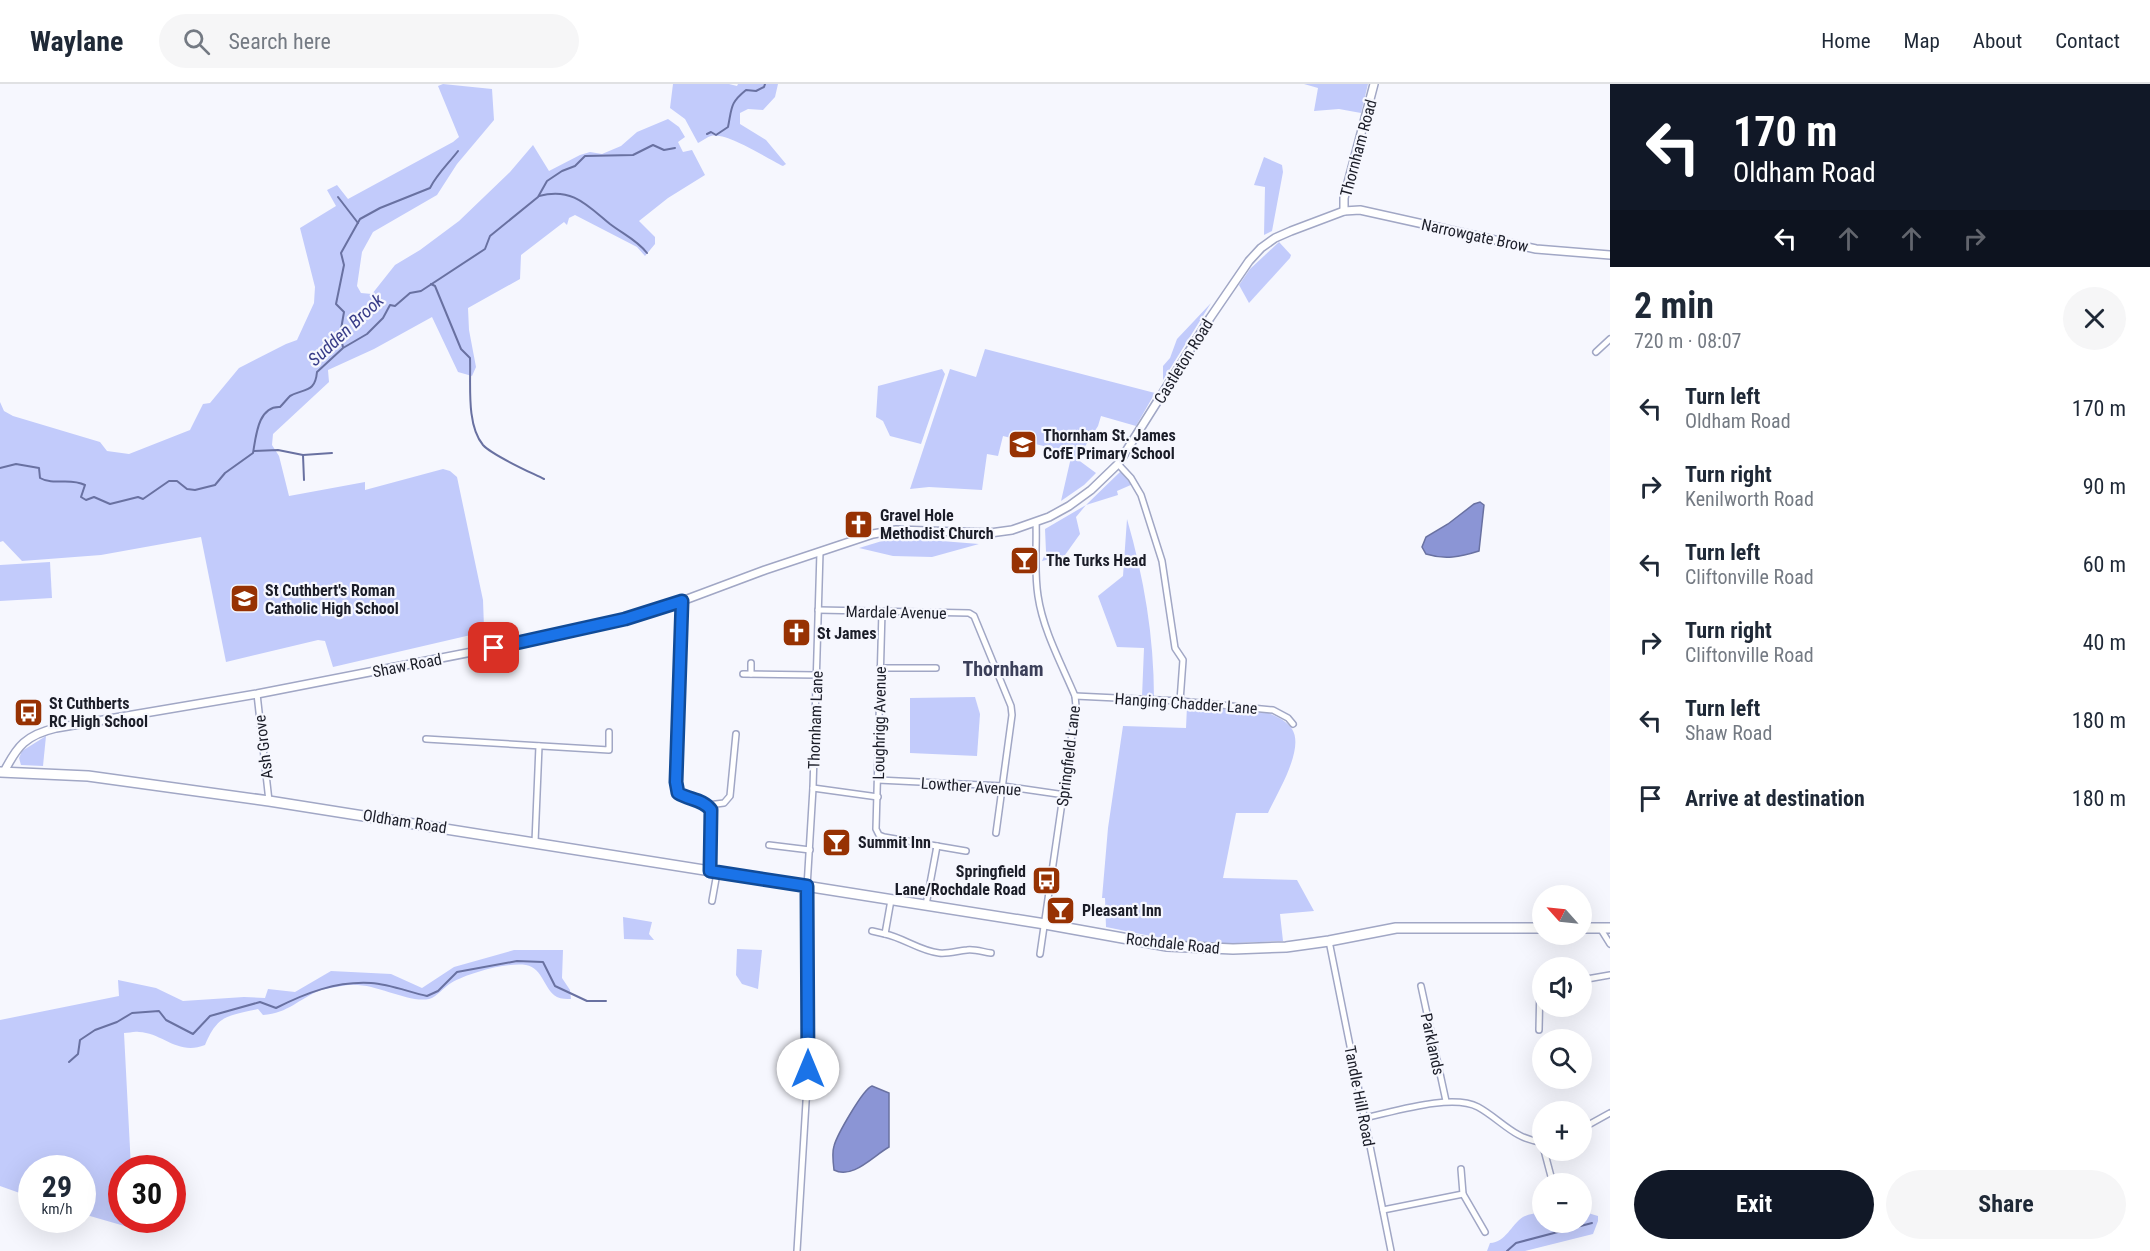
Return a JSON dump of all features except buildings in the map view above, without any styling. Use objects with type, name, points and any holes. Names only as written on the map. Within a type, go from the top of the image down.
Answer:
[{"type":"main road","name":"Oldham Road","points":[[2,772],[88,776],[269,801],[807,886]]},
{"type":"main road","name":"Rochdale Road","points":[[807,886],[1167,946],[1197,949],[1286,947],[1396,928],[1532,928]]},
{"type":"main road","points":[[1592,927],[1610,928]]},
{"type":"street","name":"Thornham Road","points":[[1344,211],[1344,198],[1374,84]]},
{"type":"street","name":"Narrowgate Brow","points":[[1344,211],[1360,210],[1536,249],[1608,255]]},
{"type":"street","name":"Castleton Road","points":[[820,552],[852,540],[896,530],[990,533],[1012,530],[1036,522],[1069,506],[1091,490],[1118,464],[1210,318],[1261,248],[1275,238],[1344,211]]},
{"type":"street","points":[[1596,352],[1610,339]]},
{"type":"street","points":[[1118,464],[1131,478],[1141,495],[1159,552],[1175,648],[1183,660],[1180,701]]},
{"type":"street","name":"Springfield Lane","points":[[1036,522],[1035,576],[1038,597],[1046,627],[1076,706],[1065,795],[1040,954]]},
{"type":"street","name":"Shaw Road","points":[[2,772],[23,742],[42,731],[257,694],[569,633],[682,601],[820,552]]},
{"type":"street","name":"Thornham Lane","points":[[796,1251],[808,1069],[807,886],[813,788],[820,552]]},
{"type":"street","points":[[682,601],[676,782],[678,793],[687,799],[703,802],[711,810],[712,901]]},
{"type":"street","name":"Mardale Avenue","points":[[818,610],[969,613],[974,616],[1011,706],[1012,716],[1003,786]]},
{"type":"street","name":"Loughrigg Avenue","points":[[882,611],[876,829],[879,835],[884,837],[937,846]]},
{"type":"street","points":[[751,663],[751,674]]},
{"type":"street","points":[[880,668],[936,668]]},
{"type":"street","points":[[743,674],[816,675]]},
{"type":"street","name":"Ash Grove","points":[[257,694],[269,801]]},
{"type":"street","name":"Hanging Chadder Lane","points":[[1074,696],[1180,701],[1274,710],[1293,723]]},
{"type":"street","points":[[426,739],[609,750],[609,732]]},
{"type":"street","points":[[708,805],[724,803],[730,796],[736,734]]},
{"type":"street","points":[[535,842],[539,746]]},
{"type":"street","name":"Lowther Avenue","points":[[878,780],[1003,786],[1065,795]]},
{"type":"street","points":[[996,833],[1003,786]]},
{"type":"street","points":[[813,788],[878,797]]},
{"type":"street","points":[[769,846],[810,850]]},
{"type":"street","points":[[926,905],[937,846],[966,851]]},
{"type":"street","points":[[885,934],[891,900]]},
{"type":"street","points":[[1599,927],[1610,944]]},
{"type":"street","points":[[872,931],[900,937],[924,950],[938,953],[970,950],[991,953]]},
{"type":"street","name":"Tandle Hill Road","points":[[1329,941],[1391,1251]]},
{"type":"street","points":[[1592,978],[1610,975]]},
{"type":"street","name":"Parklands","points":[[1421,986],[1446,1101]]},
{"type":"street","points":[[1364,1118],[1446,1101],[1466,1103],[1478,1107],[1513,1132],[1532,1141]]},
{"type":"street","points":[[1592,1122],[1610,1113]]},
{"type":"street","points":[[1461,1169],[1463,1194],[1485,1232]]},
{"type":"street","points":[[1383,1210],[1463,1194]]},
{"type":"shaded area","points":[[443,84],[492,89],[494,120],[457,164],[437,195],[373,232],[362,252],[357,286],[361,293],[372,294],[395,265],[420,250],[459,221],[510,172],[533,145],[549,171],[580,155],[590,152],[602,154],[621,146],[637,132],[668,119],[679,127],[685,137],[678,142],[683,152],[692,150],[705,175],[668,198],[639,221],[655,237],[655,244],[645,256],[637,247],[575,215],[569,218],[567,225],[564,222],[521,255],[520,279],[468,308],[469,330],[476,367],[472,376],[458,372],[432,317],[374,349],[328,370],[329,382],[273,434],[272,445],[279,456],[289,496],[365,482],[365,490],[443,469],[457,477],[483,600],[484,628],[475,634],[333,667],[325,641],[318,640],[226,662],[201,537],[101,555],[22,561],[3,541],[0,542],[0,402],[4,411],[13,416],[100,442],[107,451],[129,454],[190,430],[203,404],[210,403],[239,368],[297,340],[314,303],[315,287],[300,228],[336,206],[327,190],[337,185],[348,199],[459,137],[438,86]]},
{"type":"shaded area","points":[[673,84],[737,86],[738,84],[778,84],[775,97],[763,110],[748,109],[740,113],[740,124],[766,140],[786,164],[783,166],[727,138],[709,137],[698,143],[685,119],[670,108]]},
{"type":"shaded area","points":[[1304,84],[1368,84],[1361,113],[1339,109],[1314,111],[1318,88]]},
{"type":"shaded area","points":[[1264,157],[1282,165],[1283,172],[1272,231],[1264,235],[1265,187],[1254,185]]},
{"type":"shaded area","points":[[1279,242],[1291,255],[1290,258],[1249,303],[1239,285],[1250,269]]},
{"type":"shaded area","points":[[1211,303],[1163,380],[1163,366],[1170,358],[1177,339]]},
{"type":"shaded area","points":[[985,349],[1155,393],[1136,426],[1101,416],[1098,426],[1077,459],[1096,473],[1084,485],[1061,501],[1072,453],[1003,436],[998,456],[987,454],[982,490],[929,487],[910,489],[950,369],[976,377]]},
{"type":"shaded area","points":[[942,369],[945,374],[921,444],[890,436],[883,421],[876,417],[878,386]]},
{"type":"shaded area","points":[[1120,472],[1125,474],[1133,484],[1117,491],[1118,495],[1086,505]]},
{"type":"shaded area","points":[[1480,502],[1484,505],[1479,551],[1452,557],[1426,554],[1422,547],[1426,537]]},
{"type":"shaded area","points":[[1086,505],[1076,517],[1080,534],[1065,555],[1042,561],[1046,552],[1045,529]]},
{"type":"shaded area","points":[[1127,519],[1147,607],[1154,698],[1142,697],[1144,648],[1117,647],[1098,596],[1123,576]]},
{"type":"shaded area","points":[[904,538],[979,544],[932,557],[893,556],[859,548],[882,541]]},
{"type":"shaded area","points":[[50,562],[52,598],[0,601],[0,565]]},
{"type":"shaded area","points":[[975,697],[980,714],[977,756],[910,753],[910,698]]},
{"type":"shaded area","points":[[1187,706],[1269,713],[1285,721],[1292,729],[1295,748],[1292,759],[1268,813],[1236,813],[1223,878],[1297,880],[1314,911],[1280,914],[1283,941],[1215,944],[1180,942],[1106,927],[1105,898],[1102,898],[1108,828],[1123,726],[1186,728]]},
{"type":"shaded area","points":[[46,736],[43,766],[21,765],[19,758],[22,751]]},
{"type":"shaded area","points":[[623,917],[652,922],[649,934],[654,940],[624,939]]},
{"type":"shaded area","points":[[737,949],[762,950],[758,989],[742,984],[736,975]]},
{"type":"shaded area","points":[[514,950],[563,950],[562,978],[570,990],[571,999],[560,998],[553,994],[532,967],[509,965],[458,979],[429,999],[410,998],[358,985],[321,990],[280,1012],[263,1015],[258,1009],[231,1015],[215,1027],[205,1045],[195,1048],[179,1046],[148,1033],[124,1033],[130,1155],[108,1155],[108,1221],[96,1218],[96,1155],[18,1155],[18,1192],[0,1186],[0,1020],[119,996],[118,980],[156,988],[183,1001],[265,998],[268,989],[295,992],[331,971],[391,974],[422,988],[454,967]]},
{"type":"shaded area","points":[[872,1086],[889,1093],[889,1147],[862,1166],[848,1172],[834,1170],[833,1151],[836,1140],[857,1103]]},
{"type":"shaded area","points":[[1532,1214],[1532,1233],[1592,1233],[1592,1214],[1598,1216],[1598,1221],[1593,1234],[1525,1251],[1487,1251],[1490,1243],[1500,1240],[1525,1216]]},
{"type":"waterway","points":[[707,134],[711,132],[716,135],[728,127],[732,106],[737,98],[746,90],[756,91],[765,84]]},
{"type":"waterway","name":"Sudden Brook","points":[[0,468],[16,464],[39,468],[40,478],[85,485],[81,497],[86,500],[94,497],[110,504],[138,497],[143,499],[169,481],[177,481],[187,489],[195,490],[215,485],[225,473],[253,453],[259,423],[267,411],[280,407],[290,396],[312,387],[317,372],[343,348],[367,334],[383,318],[390,305],[395,306],[410,293],[421,291],[485,249],[490,236],[538,197],[547,181],[575,166],[585,156],[633,155],[653,145],[664,150],[675,148]]},
{"type":"waterway","points":[[343,347],[340,335],[344,312],[336,304],[344,265],[341,253],[360,219],[380,208],[430,188],[458,151]]},
{"type":"waterway","points":[[539,196],[561,194],[586,204],[647,253]]},
{"type":"waterway","points":[[338,197],[358,223]]},
{"type":"waterway","points":[[431,284],[435,286],[461,349],[470,358],[470,403],[478,437],[483,445],[495,454],[544,479]]},
{"type":"waterway","points":[[254,451],[278,450],[303,455],[332,453]]},
{"type":"waterway","points":[[303,455],[304,480]]},
{"type":"waterway","points":[[69,1062],[78,1054],[80,1040],[95,1030],[117,1022],[132,1013],[159,1011],[166,1020],[193,1034],[210,1016],[260,1002],[276,1008],[322,989],[358,983],[385,985],[427,996],[438,991],[457,972],[517,961],[543,962],[555,986],[587,1001],[606,1001]]},
{"type":"waterway","points":[[1507,1251],[1516,1243],[1554,1233]]},
{"type":"place","name":"Thornham St. James CofE Primary School","points":[[1022,444]]},
{"type":"place","name":"Gravel Hole Methodist Church","points":[[859,524]]},
{"type":"place","name":"The Turks Head","points":[[1025,560]]},
{"type":"place","name":"St Cuthbert's Roman Catholic High School","points":[[244,599]]},
{"type":"place","name":"St James","points":[[796,633]]},
{"type":"place","name":"St Cuthberts RC High School","points":[[28,712]]},
{"type":"place","name":"Summit Inn","points":[[837,842]]},
{"type":"place","name":"Springfield Lane/Rochdale Road","points":[[1047,880]]},
{"type":"place","name":"Pleasant Inn","points":[[1061,910]]},
{"type":"district","name":"Thornham","points":[[1003,669]]},
{"type":"route","points":[[494,648],[625,619],[682,601],[676,782],[678,793],[687,799],[703,802],[711,810],[710,871],[807,886],[808,1069]]}]
